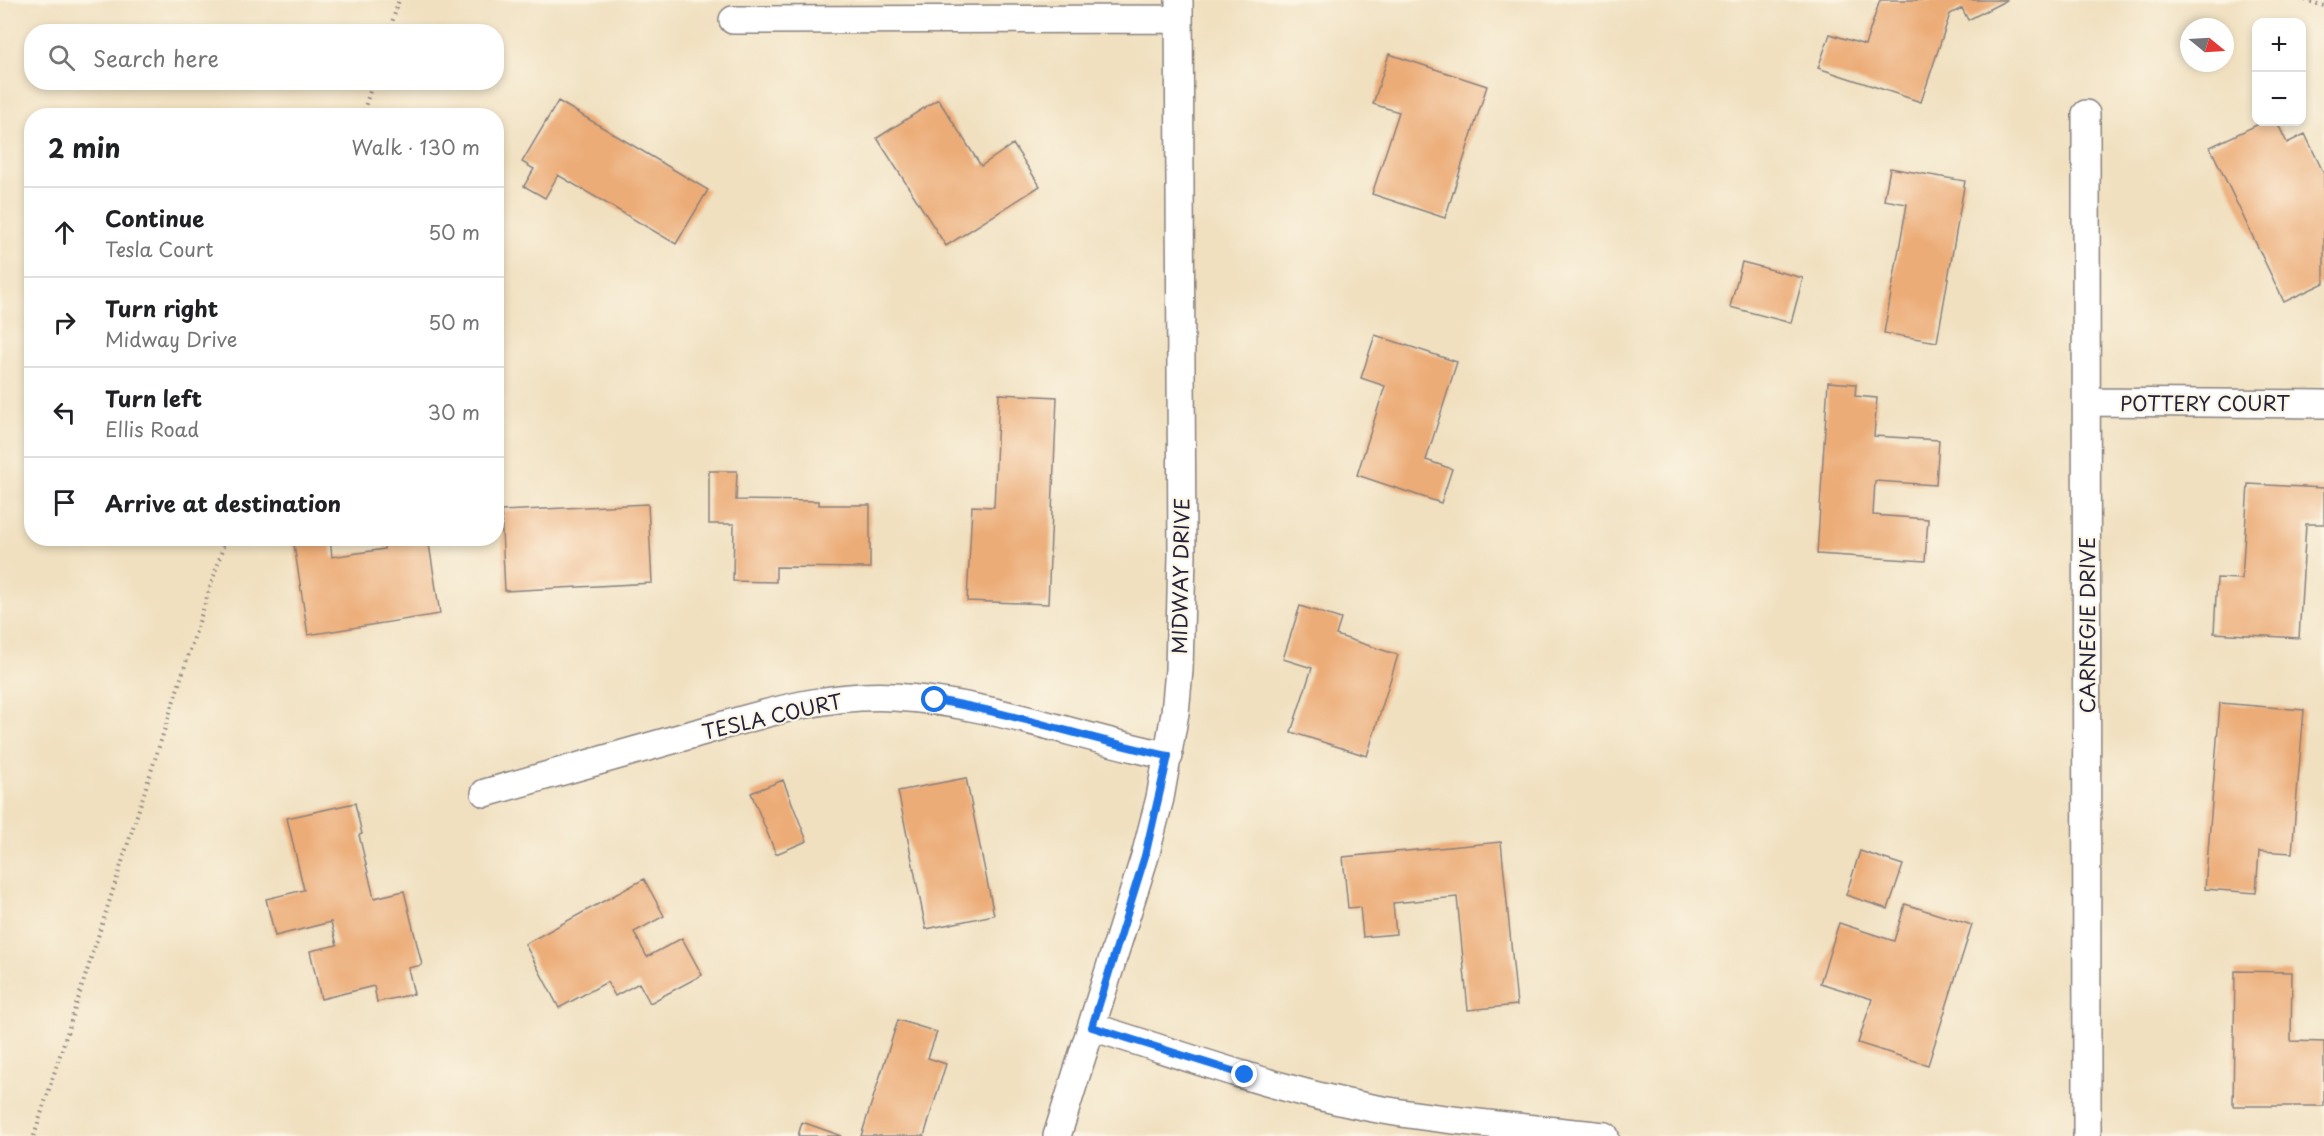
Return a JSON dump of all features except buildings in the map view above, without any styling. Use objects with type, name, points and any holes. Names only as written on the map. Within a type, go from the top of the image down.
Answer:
[{"type":"street","points":[[733,20],[1179,10]]},
{"type":"street","name":"MIDWAY DRIVE","points":[[1057,1136],[1145,856],[1168,756],[1179,670],[1181,623],[1179,10]]},
{"type":"street","name":"CARNEGIE DRIVE","points":[[2086,114],[2087,1136]]},
{"type":"street","name":"POTTERY COURT","points":[[2086,402],[2324,404]]},
{"type":"street","name":"TESLA COURT","points":[[485,793],[773,711],[854,698],[892,697],[970,706],[1168,756]]},
{"type":"street","points":[[1092,1027],[1245,1075],[1339,1101],[1420,1115],[1605,1136]]},
{"type":"path","points":[[392,24],[399,0]]},
{"type":"path","points":[[2305,0],[2324,6]]},
{"type":"path","points":[[365,108],[370,90]]},
{"type":"path","points":[[34,1136],[223,546]]},
{"type":"route","points":[[935,700],[1011,715],[1168,756],[1145,856],[1092,1027],[1245,1075]]}]
